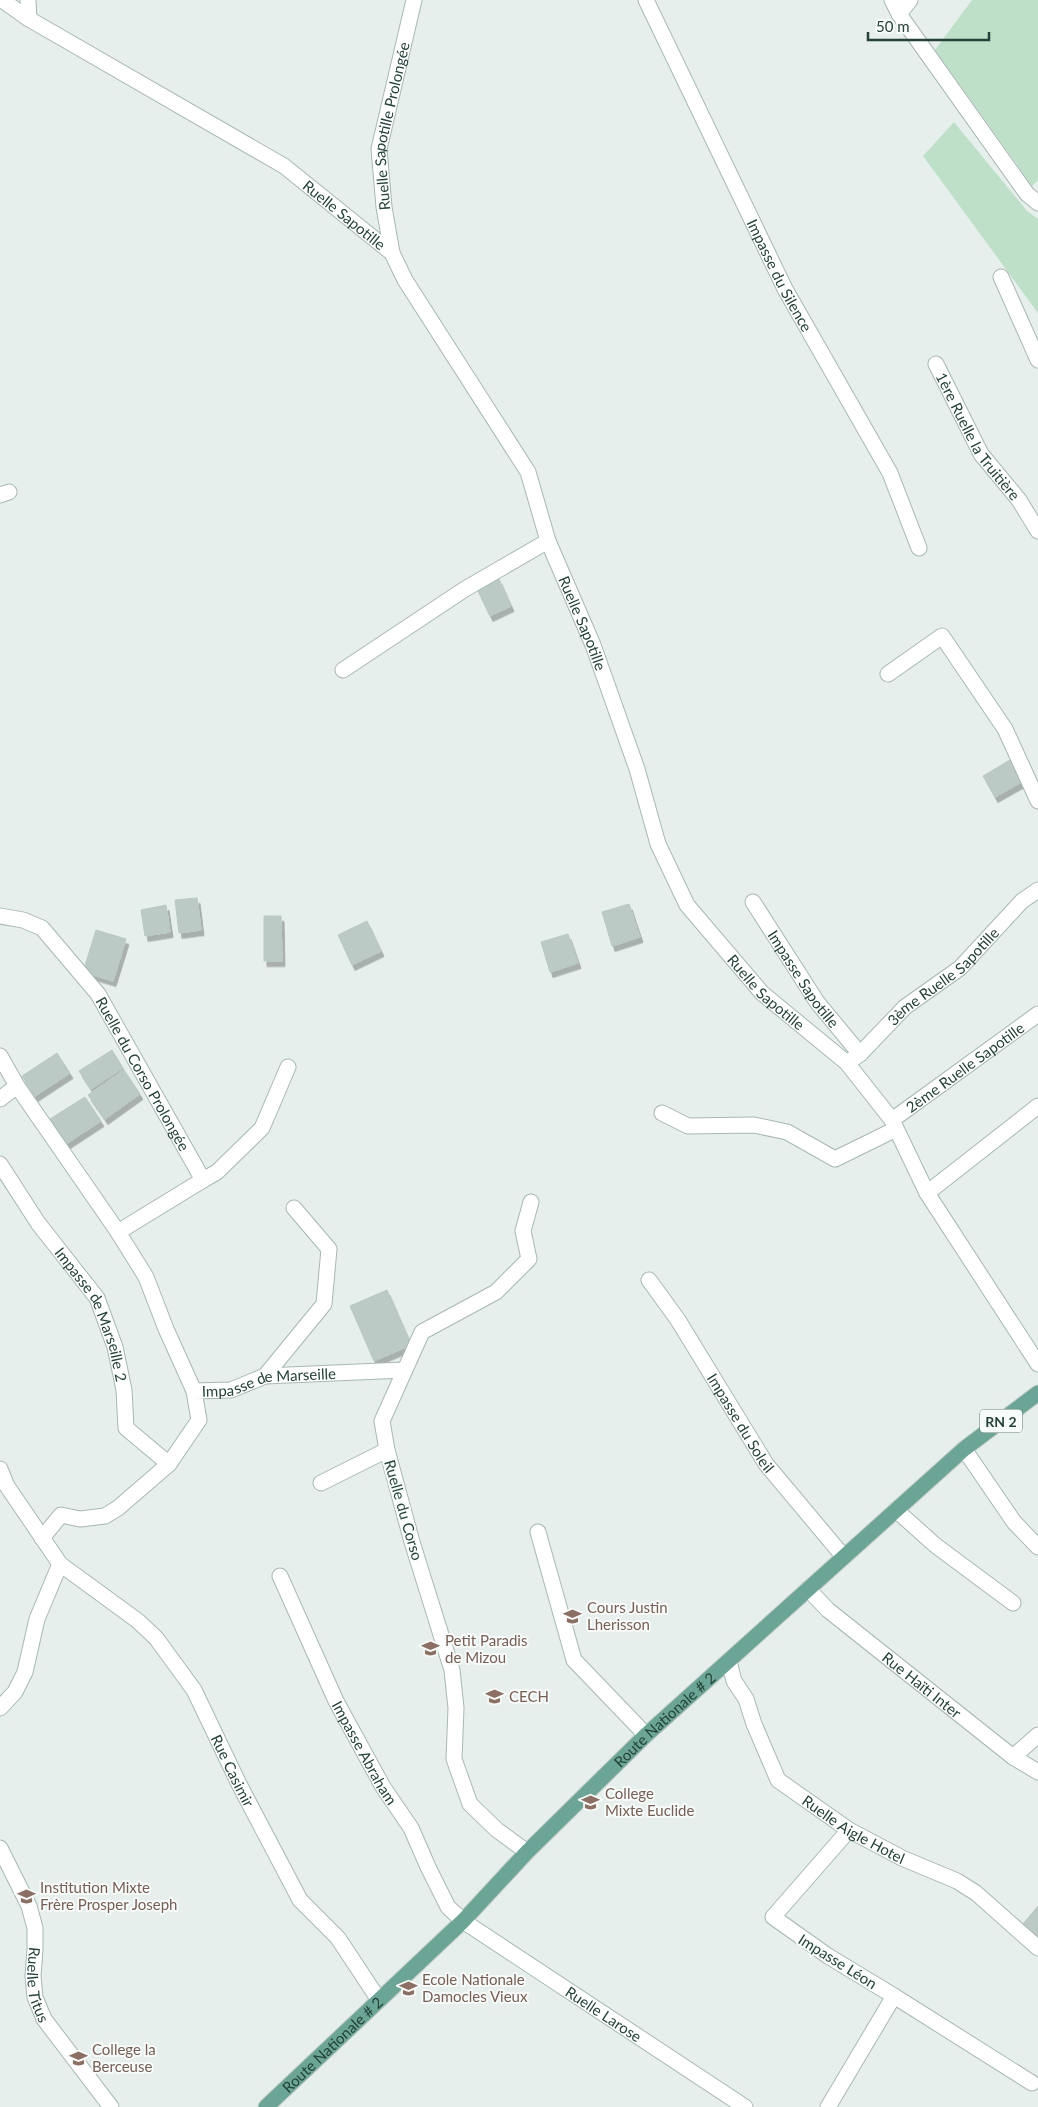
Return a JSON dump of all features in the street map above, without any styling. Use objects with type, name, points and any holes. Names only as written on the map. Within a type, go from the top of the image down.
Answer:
[{"type":"main road","name":"Route Nationale # 2","points":[[266,2107],[463,1921],[527,1852],[646,1735],[843,1556],[964,1450],[1038,1393]]},
{"type":"street","name":"Ruelle Sapotille","points":[[2,0],[29,19],[284,166],[392,252],[405,280],[528,472],[548,541],[593,645],[637,769],[658,844],[687,905],[762,993],[847,1063],[894,1125],[927,1193],[1038,1364]]},
{"type":"street","points":[[28,0],[29,19]]},
{"type":"street","name":"Ruelle Sapotille Prolongée","points":[[392,252],[384,207],[379,149],[414,0]]},
{"type":"street","name":"Impasse du Silence","points":[[646,0],[785,289],[890,473],[919,548]]},
{"type":"street","points":[[892,0],[899,14],[1027,194],[1038,204]]},
{"type":"street","points":[[899,14],[910,0]]},
{"type":"street","points":[[1001,277],[1038,360]]},
{"type":"street","name":"1ère Ruelle la Truitière","points":[[936,364],[981,454],[1020,500],[1038,531]]},
{"type":"street","points":[[343,670],[465,589],[548,541]]},
{"type":"street","points":[[888,674],[942,636],[1005,729],[1038,800]]},
{"type":"street","name":"3ème Ruelle Sapotille","points":[[847,1063],[860,1054],[905,1007],[960,968],[1022,901],[1038,890]]},
{"type":"street","name":"Impasse Sapotille","points":[[753,902],[817,1002],[860,1054]]},
{"type":"street","name":"Ruelle du Corso Prolongée","points":[[0,916],[23,920],[42,928],[98,994],[203,1180]]},
{"type":"street","name":"2ème Ruelle Sapotille","points":[[662,1114],[688,1126],[754,1125],[788,1132],[836,1158],[894,1125],[1038,1014]]},
{"type":"street","points":[[0,1056],[17,1086],[118,1232],[146,1277],[166,1329],[194,1391]]},
{"type":"street","points":[[118,1232],[217,1172],[262,1128],[288,1067]]},
{"type":"street","points":[[0,1099],[17,1086]]},
{"type":"street","points":[[927,1193],[1038,1106]]},
{"type":"street","name":"Impasse de Marseille 2","points":[[0,1164],[38,1223],[97,1298],[115,1347],[124,1390],[126,1428],[169,1464]]},
{"type":"street","name":"Ruelle du Corso","points":[[527,1852],[497,1830],[470,1804],[454,1759],[456,1708],[452,1670],[412,1542],[387,1450],[382,1421],[422,1332],[496,1292],[529,1259],[523,1231],[530,1202]]},
{"type":"street","points":[[265,1376],[324,1304],[329,1248],[294,1208]]},
{"type":"street","name":"Impasse du Soleil","points":[[649,1280],[678,1320],[766,1464],[843,1556]]},
{"type":"street","name":"Impasse de Marseille","points":[[42,1538],[61,1515],[80,1519],[123,1513],[169,1464],[199,1420],[194,1391],[231,1390],[265,1376],[404,1370]]},
{"type":"street","points":[[321,1483],[387,1450]]},
{"type":"street","points":[[964,1450],[1014,1522],[1038,1547]]},
{"type":"street","name":"Rue Casimir","points":[[0,1469],[7,1486],[60,1564],[138,1621],[156,1638],[194,1690],[239,1784],[300,1900],[338,1938],[379,2000]]},
{"type":"street","points":[[896,1510],[935,1545],[1013,1603]]},
{"type":"street","points":[[538,1532],[574,1660],[646,1735]]},
{"type":"street","points":[[0,1708],[15,1692],[25,1672],[37,1619],[60,1564]]},
{"type":"street","name":"Impasse Abraham","points":[[280,1576],[336,1701],[383,1787],[411,1828],[448,1907],[463,1921]]},
{"type":"street","name":"Rue Haïti Inter","points":[[808,1589],[828,1610],[1013,1757],[1038,1772]]},
{"type":"street","name":"Ruelle Aigle Hotel","points":[[729,1661],[734,1680],[746,1699],[754,1724],[778,1780],[849,1830],[902,1858],[957,1881],[976,1893],[1038,1948]]},
{"type":"street","points":[[1013,1757],[1038,1735]]},
{"type":"street","name":"Impasse Léon","points":[[828,2107],[894,1996],[828,1956],[773,1917],[849,1830]]},
{"type":"street","name":"Ruelle Titus","points":[[0,1848],[29,1906],[33,1920],[36,1949],[33,1976],[35,1997],[44,2019],[110,2107]]},
{"type":"street","name":"Ruelle Larose","points":[[463,1921],[745,2107]]},
{"type":"street","points":[[894,1996],[1032,2083]]},
{"type":"green space","points":[[972,0],[1038,0],[1038,180],[1032,186],[935,50]]},
{"type":"green space","points":[[954,122],[1027,211],[1038,219],[1038,313],[923,156]]},
{"type":"building","points":[[499,579],[511,606],[490,616],[477,589]]},
{"type":"building","points":[[1015,757],[1027,779],[995,797],[983,776]]},
{"type":"building","points":[[197,898],[201,930],[179,933],[175,900]]},
{"type":"building","points":[[629,904],[640,937],[612,946],[602,912]]},
{"type":"building","points":[[166,905],[170,932],[145,936],[141,910]]},
{"type":"building","points":[[264,916],[281,916],[282,961],[264,961]]},
{"type":"building","points":[[367,921],[381,951],[352,965],[338,935]]},
{"type":"building","points":[[96,930],[126,939],[113,981],[83,972]]},
{"type":"building","points":[[568,934],[578,963],[550,972],[541,942]]},
{"type":"building","points":[[112,1050],[123,1068],[91,1089],[79,1071]]},
{"type":"building","points":[[57,1053],[70,1073],[35,1096],[22,1076]]},
{"type":"building","points":[[124,1070],[140,1094],[105,1119],[88,1095]]},
{"type":"building","points":[[85,1097],[101,1121],[66,1144],[50,1119]]},
{"type":"building","points":[[387,1290],[411,1345],[374,1361],[350,1306]]},
{"type":"building","points":[[1038,1906],[1038,1938],[1022,1925]]},
{"type":"place","name":"Cours Justin Lherisson","points":[[573,1616]]},
{"type":"place","name":"Petit Paradis de Mizou","points":[[431,1649]]},
{"type":"place","name":"CECH","points":[[495,1696]]},
{"type":"place","name":"College Mixte Euclide","points":[[591,1802]]},
{"type":"place","name":"Institution Mixte Frère Prosper Joseph","points":[[26,1896]]},
{"type":"place","name":"Ecole Nationale Damocles Vieux","points":[[408,1988]]},
{"type":"place","name":"College la Berceuse","points":[[78,2058]]}]
